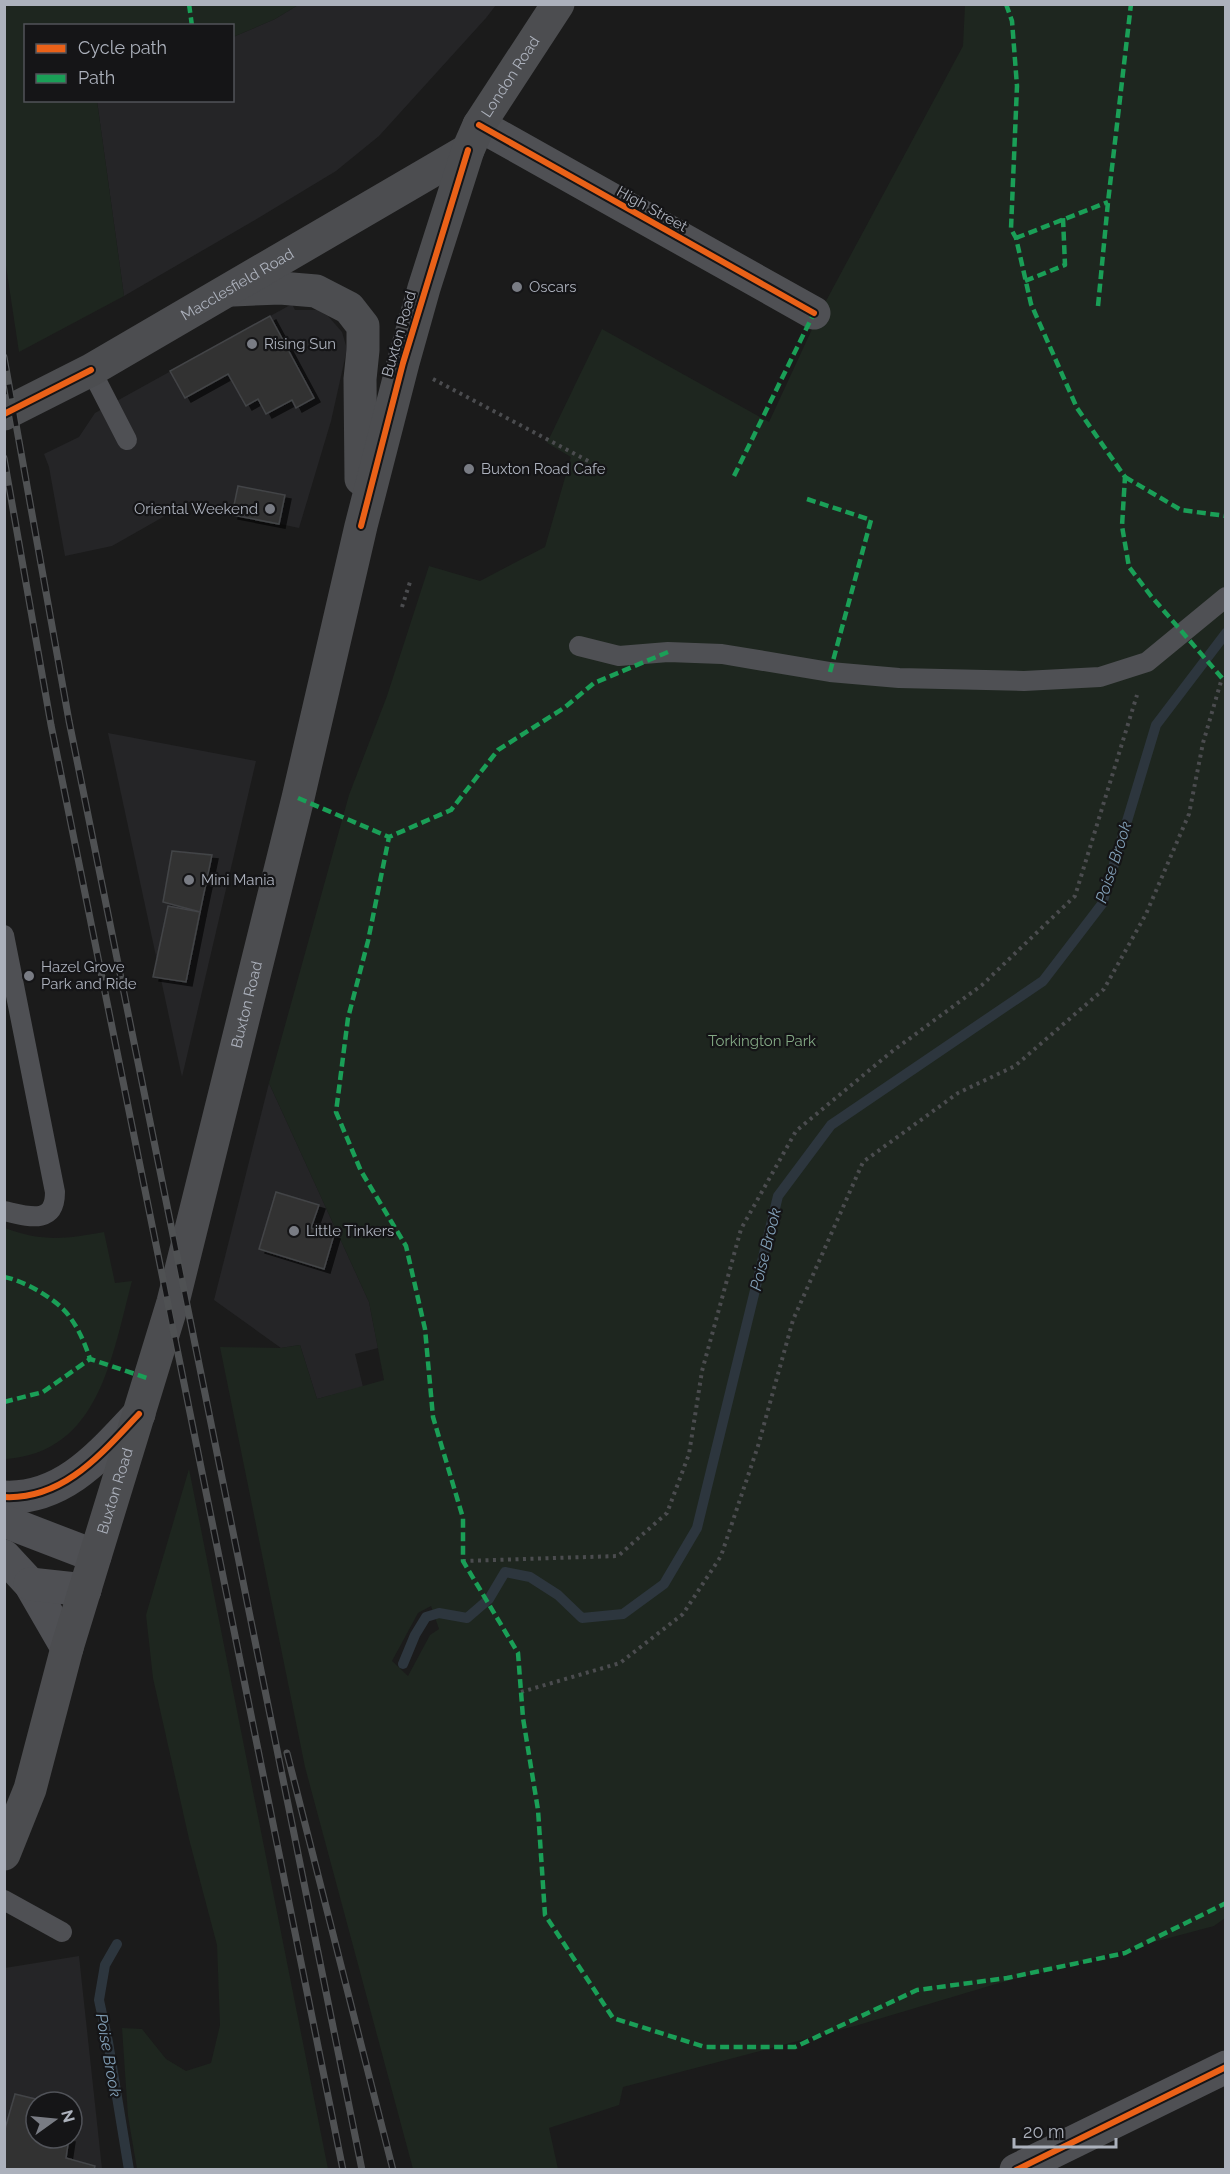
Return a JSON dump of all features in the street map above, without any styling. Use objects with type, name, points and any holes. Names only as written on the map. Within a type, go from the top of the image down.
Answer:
[{"type":"highway","name":"London Road","points":[[474,138],[558,4]]},
{"type":"highway","name":"Macclesfield Road","points":[[4,414],[91,370],[228,290],[474,138]]},
{"type":"highway","name":"Buxton Road","points":[[4,1854],[30,1789],[94,1556],[173,1302],[298,798],[361,526],[403,363],[474,138]]},
{"type":"highway","points":[[228,290],[280,288],[316,291],[349,308],[363,326],[360,380],[361,526]]},
{"type":"street","name":"High Street","points":[[474,138],[814,313]]},
{"type":"street","points":[[4,1497],[19,1498],[56,1488],[92,1464],[139,1414]]},
{"type":"street","points":[[4,1521],[94,1556]]},
{"type":"street","points":[[4,1556],[30,1584],[68,1648]]},
{"type":"street","points":[[30,1584],[85,1590]]},
{"type":"street","points":[[1016,2169],[1226,2067]]},
{"type":"lane","points":[[91,370],[127,440]]},
{"type":"lane","points":[[579,646],[619,656],[668,652],[722,654],[830,672],[899,678],[1024,681],[1100,677],[1147,662],[1226,597]]},
{"type":"lane","points":[[4,935],[55,1192],[55,1203],[50,1211],[42,1216],[29,1217],[4,1211]]},
{"type":"lane","points":[[4,1900],[62,1932]]},
{"type":"path","points":[[403,363],[592,463]]},
{"type":"path","points":[[402,607],[410,582]]},
{"type":"path","points":[[464,1561],[618,1556],[667,1513],[688,1454],[702,1371],[741,1229],[790,1141],[796,1131],[890,1053],[982,985],[1075,896],[1147,662]]},
{"type":"path","points":[[521,1692],[621,1663],[683,1614],[721,1556],[758,1446],[793,1320],[863,1162],[958,1092],[1015,1066],[1104,989],[1146,914],[1189,814],[1203,743],[1222,678]]},
{"type":"shaded area","points":[[298,5],[496,5],[379,136],[336,171],[124,296],[97,102],[234,102],[234,37],[275,19]]},
{"type":"shaded area","points":[[292,304],[295,310],[318,310],[328,316],[342,332],[347,349],[331,421],[299,528],[186,504],[112,546],[65,556],[49,467],[44,454],[79,437],[95,413]]},
{"type":"shaded area","points":[[108,733],[256,761],[182,1077]]},
{"type":"shaded area","points":[[269,1083],[369,1302],[378,1348],[355,1354],[363,1387],[317,1399],[300,1345],[281,1348],[214,1300]]},
{"type":"shaded area","points":[[79,1956],[102,2169],[5,2170],[5,1968]]},
{"type":"green space","points":[[4,5],[298,5],[275,19],[234,37],[234,24],[24,24],[24,102],[97,102],[124,296],[19,352],[4,253]]},
{"type":"green space","name":"Torkington Park","points":[[965,5],[1225,5],[1225,1918],[1214,1926],[996,1984],[855,2026],[623,2087],[619,2105],[549,2128],[558,2169],[413,2169],[305,1767],[220,1347],[281,1348],[300,1345],[317,1399],[384,1380],[369,1302],[269,1083],[349,795],[387,696],[429,566],[480,581],[545,547],[571,457],[547,443],[602,329],[769,422],[819,314],[963,46]],"holes":[[[431,1606],[439,1629],[430,1635],[408,1676],[392,1661],[418,1613]]]},
{"type":"green space","points":[[5,1228],[31,1236],[54,1238],[104,1232],[115,1283],[132,1281],[108,1368],[97,1396],[82,1420],[62,1439],[37,1453],[5,1459]]},
{"type":"green space","points":[[189,1469],[328,2169],[137,2169],[128,2116],[122,2028],[142,2029],[166,2059],[186,2071],[211,2063],[220,2025],[217,1945],[189,1839],[153,1678],[146,1615]]},
{"type":"building","name":"Rising Sun","points":[[270,316],[314,398],[296,408],[292,400],[266,414],[258,399],[246,406],[228,374],[185,398],[170,371]]},
{"type":"building","points":[[238,486],[285,495],[279,524],[232,515]]},
{"type":"building","points":[[172,851],[212,855],[200,912],[163,902]]},
{"type":"building","points":[[168,906],[200,912],[186,982],[153,977]]},
{"type":"building","name":"Little Tinkers","points":[[276,1192],[319,1205],[311,1228],[334,1235],[324,1269],[259,1249]]},
{"type":"building","points":[[15,2094],[24,2096],[24,2150],[67,2150],[66,2158],[95,2166],[94,2170],[4,2170],[4,2132]]},
{"type":"waterway","name":"Poise Brook","points":[[403,1664],[415,1635],[426,1617],[439,1613],[467,1618],[489,1599],[505,1572],[530,1577],[558,1595],[582,1618],[623,1614],[664,1584],[697,1528],[778,1196],[831,1125],[1043,981],[1102,904],[1156,725],[1226,633]]},
{"type":"waterway","name":"Poise Brook","points":[[117,1944],[105,1965],[99,2000],[129,2170]]},
{"type":"railway","points":[[4,357],[69,721],[362,2170]]},
{"type":"railway","points":[[4,458],[51,725],[343,2170]]},
{"type":"railway","points":[[287,1753],[393,2170]]},
{"type":"marked path","points":[[189,4],[192,24]]},
{"type":"marked path","points":[[1006,4],[1012,21],[1017,86],[1011,229],[1016,238],[1031,304],[1077,408],[1125,477],[1122,526],[1129,567],[1222,678]]},
{"type":"marked path","points":[[1098,306],[1131,4]]},
{"type":"marked path","points":[[1016,238],[1108,202]]},
{"type":"marked path","points":[[1025,281],[1065,265],[1063,218]]},
{"type":"marked path","points":[[734,476],[814,313]]},
{"type":"marked path","points":[[1125,477],[1181,510],[1226,516]]},
{"type":"marked path","points":[[807,499],[871,520],[830,672]]},
{"type":"marked path","points":[[668,652],[594,683],[564,708],[498,750],[451,810],[389,837],[368,941],[348,1018],[336,1112],[361,1171],[406,1246],[425,1329],[433,1417],[463,1518],[463,1561],[518,1653],[523,1718],[538,1810],[545,1915],[613,2018],[705,2047],[795,2047],[917,1990],[1007,1978],[1125,1953],[1226,1903]]},
{"type":"marked path","points":[[298,798],[389,837]]},
{"type":"marked path","points":[[4,1277],[21,1282],[40,1292],[64,1310],[79,1331],[90,1359],[150,1379]]},
{"type":"marked path","points":[[4,1402],[43,1392],[90,1359]]},
{"type":"cycle path","points":[[479,125],[814,313]]},
{"type":"cycle path","points":[[361,526],[403,363],[468,150]]},
{"type":"cycle path","points":[[4,414],[91,370]]},
{"type":"cycle path","points":[[4,1497],[26,1496],[45,1491],[63,1482],[96,1458],[139,1414]]},
{"type":"cycle path","points":[[1016,2170],[1226,2067]]},
{"type":"place","name":"Oscars","points":[[517,287]]},
{"type":"place","name":"Rising Sun","points":[[252,344]]},
{"type":"place","name":"Buxton Road Cafe","points":[[469,469]]},
{"type":"place","name":"Oriental Weekend","points":[[270,509]]},
{"type":"place","name":"Mini Mania","points":[[189,880]]},
{"type":"place","name":"Hazel Grove Park and Ride","points":[[29,976]]},
{"type":"place","name":"Little Tinkers","points":[[294,1231]]}]
